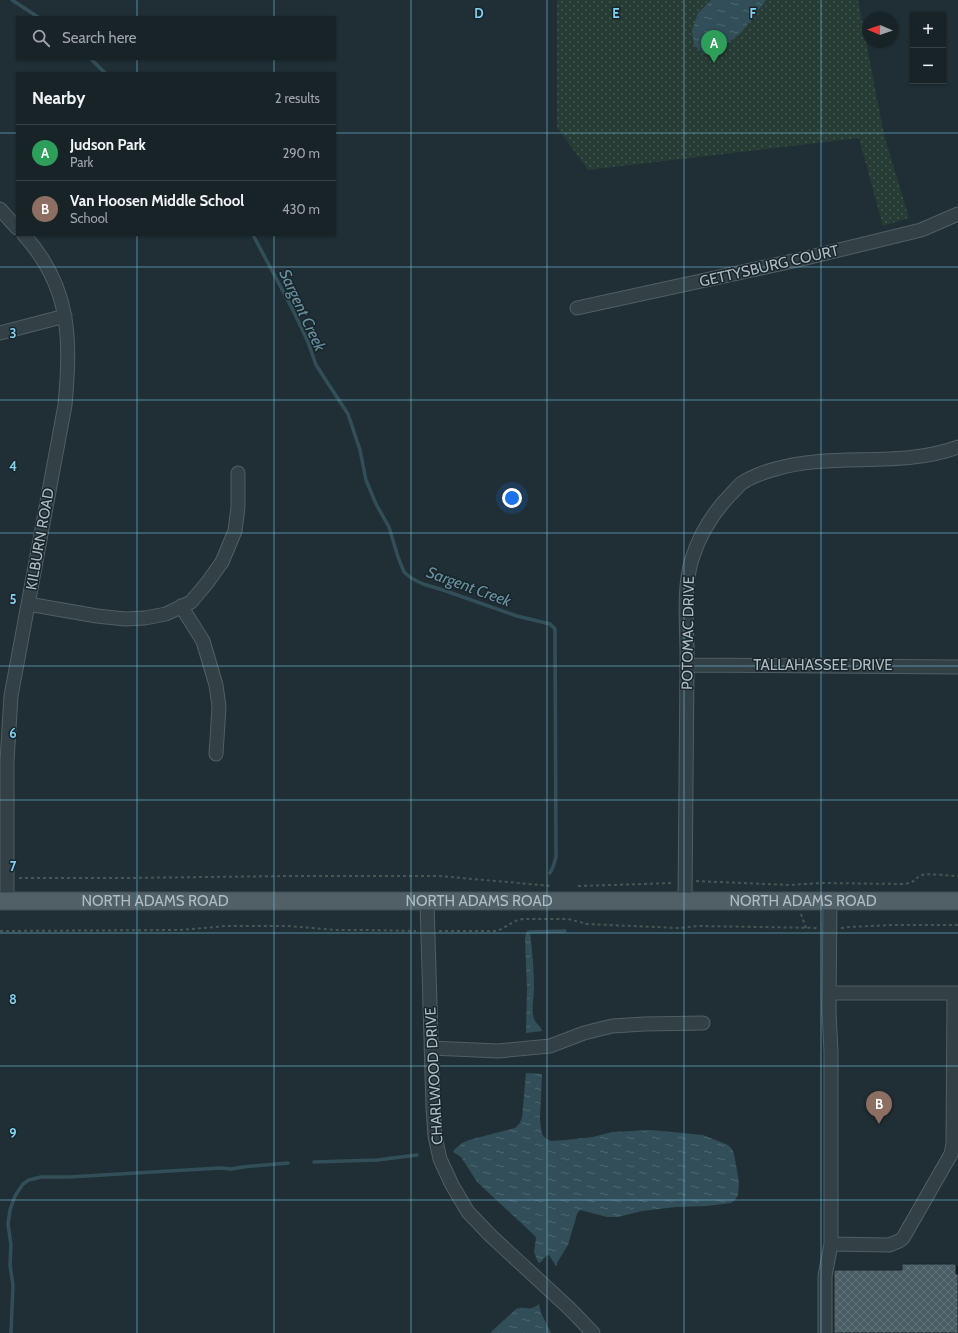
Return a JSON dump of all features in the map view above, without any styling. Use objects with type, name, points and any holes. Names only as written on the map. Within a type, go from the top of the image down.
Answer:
[{"type":"main road","name":"NORTH ADAMS ROAD","points":[[4,901],[958,901]]},
{"type":"street","points":[[0,209],[16,227]]},
{"type":"street","name":"GETTYSBURG COURT","points":[[577,308],[802,259],[921,230],[958,214]]},
{"type":"street","name":"KILBURN ROAD","points":[[4,901],[4,742],[11,696],[65,405],[68,352],[65,316],[60,297],[50,273],[25,236]]},
{"type":"street","points":[[0,333],[65,316]]},
{"type":"street","name":"POTOMAC DRIVE","points":[[685,901],[687,581],[692,559],[699,540],[710,518],[721,504],[742,483],[772,470],[799,463],[839,459],[880,459],[923,456],[958,447]]},
{"type":"street","points":[[28,604],[97,616],[125,619],[145,618],[166,614],[191,602],[222,562],[235,531],[238,507],[238,473]]},
{"type":"street","points":[[182,606],[203,641],[216,685],[219,707],[216,754]]},
{"type":"street","name":"TALLAHASSEE DRIVE","points":[[687,665],[958,667]]},
{"type":"street","points":[[825,1333],[825,1276],[831,1244],[831,1052],[829,993],[830,901]]},
{"type":"street","name":"CHARLWOOD DRIVE","points":[[427,902],[435,1136],[440,1158],[452,1185],[468,1212],[490,1236],[570,1309],[593,1333]]},
{"type":"street","points":[[829,993],[956,993],[954,1142],[951,1154],[903,1238],[889,1245],[831,1244]]},
{"type":"street","points":[[431,1048],[498,1051],[550,1046],[584,1032],[612,1026],[703,1022]]},
{"type":"path","points":[[697,881],[789,885],[903,884],[910,883],[925,875],[958,876]]},
{"type":"path","points":[[17,878],[439,876],[556,886]]},
{"type":"path","points":[[574,886],[668,883]]},
{"type":"path","points":[[802,916],[806,928]]},
{"type":"path","points":[[436,932],[495,931],[504,929],[516,921],[523,919],[568,919],[587,924],[678,928],[700,926],[817,928]]},
{"type":"path","points":[[841,928],[891,925],[958,926]]},
{"type":"path","points":[[0,931],[180,930],[219,926],[293,926],[337,930],[418,931]]},
{"type":"green space","points":[[557,0],[858,0],[862,21],[862,48],[867,48],[884,135],[909,218],[883,226],[859,138],[588,170],[557,127]]},
{"type":"water","points":[[711,0],[766,0],[741,33],[722,47],[704,54],[694,45],[692,30],[698,13]]},
{"type":"water","points":[[528,930],[530,932],[533,967],[533,1015],[542,1031],[526,1033],[527,989],[525,940]]},
{"type":"water","points":[[526,1073],[542,1074],[540,1119],[542,1134],[545,1138],[551,1141],[565,1140],[593,1137],[612,1132],[651,1130],[703,1135],[728,1145],[732,1149],[739,1182],[738,1195],[731,1203],[642,1211],[618,1217],[607,1217],[580,1210],[577,1214],[568,1245],[557,1265],[556,1266],[549,1255],[546,1256],[540,1263],[538,1262],[534,1252],[535,1236],[477,1182],[461,1157],[453,1152],[462,1143],[469,1140],[515,1128],[519,1124],[522,1118]]},
{"type":"water","points":[[539,1304],[541,1313],[551,1333],[490,1333],[516,1309],[532,1308]]},
{"type":"building","points":[[902,1264],[956,1264],[956,1274],[958,1274],[958,1333],[834,1333],[834,1270],[902,1270]]},
{"type":"waterway","name":"Sargent Creek","points":[[12,0],[36,16]]},
{"type":"waterway","name":"Sargent Creek","points":[[92,60],[104,72]]},
{"type":"waterway","name":"Sargent Creek","points":[[254,236],[293,310],[308,342],[316,365],[348,414],[360,450],[366,480],[376,504],[389,527],[404,572],[411,578],[423,584],[517,616],[550,624],[555,629],[556,857],[550,873]]},
{"type":"waterway","points":[[530,932],[565,931]]},
{"type":"waterway","points":[[314,1162],[377,1160],[417,1155]]},
{"type":"waterway","points":[[11,1333],[13,1285],[10,1265],[11,1245],[8,1224],[10,1210],[15,1196],[23,1184],[29,1180],[41,1177],[69,1177],[220,1168],[231,1169],[288,1163]]},
{"type":"place","name":"Judson Park","points":[[714,63]]},
{"type":"place","name":"Van Hoosen Middle School","points":[[879,1124]]}]
